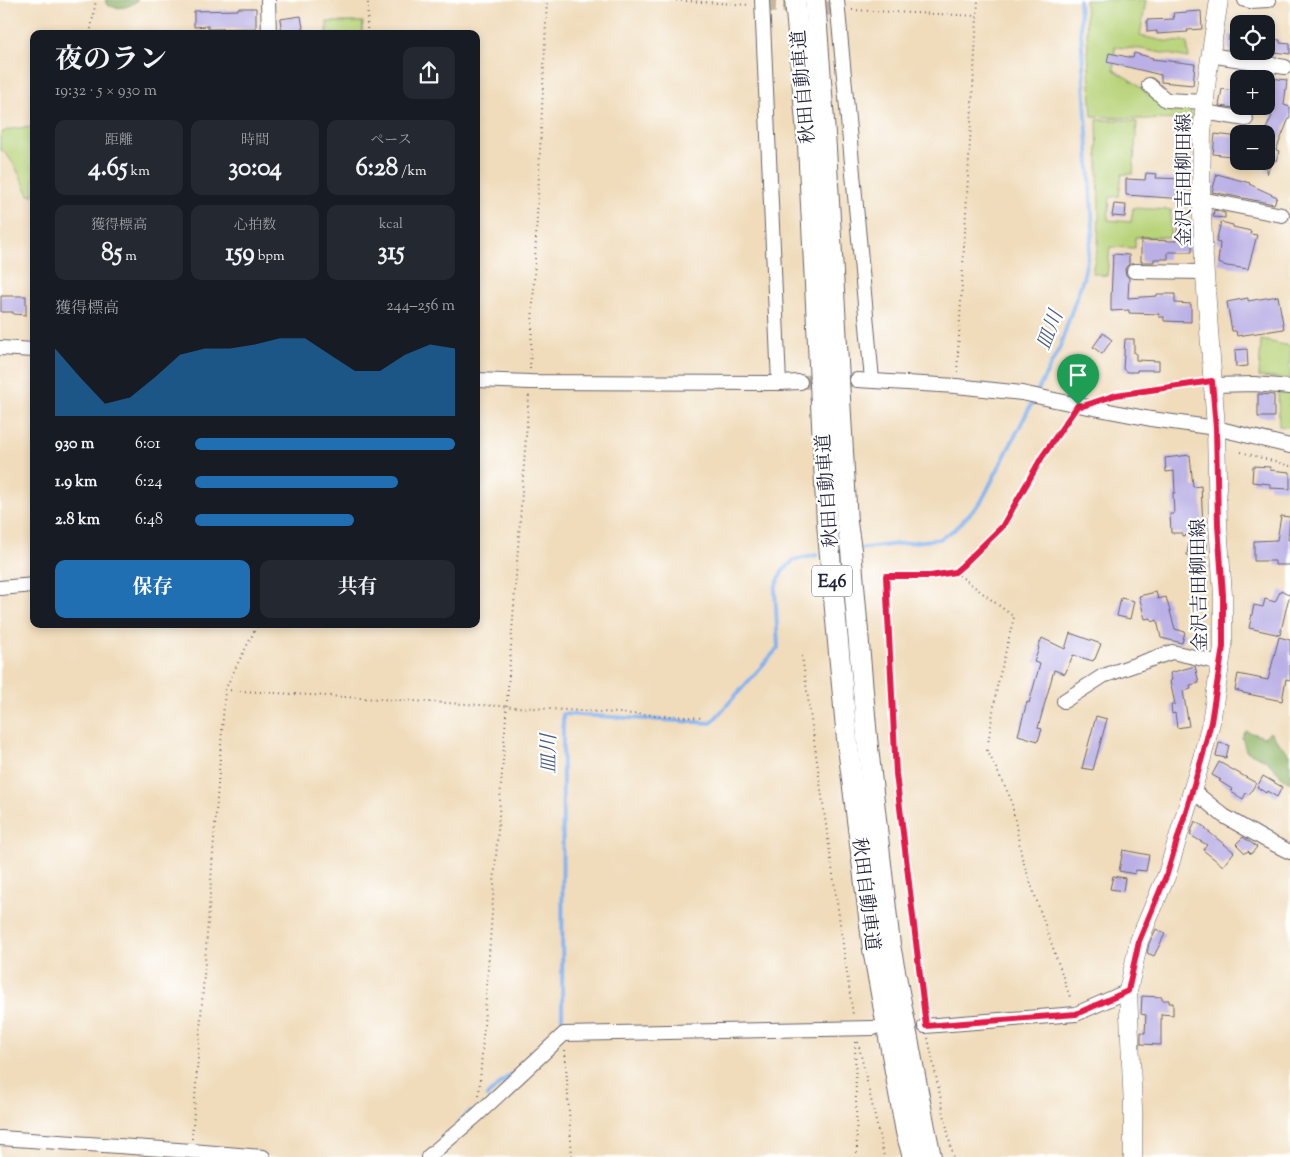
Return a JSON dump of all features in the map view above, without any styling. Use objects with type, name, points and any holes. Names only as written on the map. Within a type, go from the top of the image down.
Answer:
[{"type":"highway","name":"秋田自動車道","points":[[795,0],[808,145],[827,523],[847,739],[873,948],[912,1157]]},
{"type":"highway","name":"秋田自動車道","points":[[815,0],[826,148],[847,522],[851,550],[866,738],[890,945],[931,1157]]},
{"type":"main road","name":"金沢吉田柳田線","points":[[1133,1157],[1128,991],[1139,941],[1167,874],[1202,758],[1211,722],[1223,647],[1223,595],[1218,525],[1216,428],[1204,272],[1201,199],[1204,107],[1219,0]]},
{"type":"street","points":[[268,0],[269,30]]},
{"type":"street","points":[[1245,0],[1269,0]]},
{"type":"street","points":[[762,3],[779,383]]},
{"type":"street","points":[[837,5],[872,380]]},
{"type":"street","points":[[1210,55],[1285,67]]},
{"type":"street","points":[[1149,85],[1166,100],[1204,107],[1246,119]]},
{"type":"street","points":[[1201,199],[1282,215]]},
{"type":"street","points":[[1134,271],[1204,272]]},
{"type":"street","points":[[0,348],[30,350]]},
{"type":"street","points":[[480,380],[530,382],[800,382]]},
{"type":"street","points":[[857,380],[1022,392],[1151,419],[1216,428],[1290,446]]},
{"type":"street","points":[[1213,383],[1290,386]]},
{"type":"street","points":[[0,588],[30,584]]},
{"type":"street","points":[[1064,701],[1103,676],[1172,652],[1221,663]]},
{"type":"street","points":[[1192,790],[1224,816],[1290,852]]},
{"type":"street","points":[[926,1026],[1076,1014],[1128,991]]},
{"type":"street","points":[[428,1157],[564,1034],[855,1030],[874,1028]]},
{"type":"street","points":[[0,1138],[264,1157]]},
{"type":"path","points":[[91,30],[96,0]]},
{"type":"path","points":[[367,30],[368,0]]},
{"type":"path","points":[[477,1114],[530,382],[547,0]]},
{"type":"path","points":[[672,0],[762,3]]},
{"type":"path","points":[[956,386],[978,0]]},
{"type":"path","points":[[837,5],[977,16]]},
{"type":"path","points":[[1108,398],[1116,395],[1213,383]]},
{"type":"path","points":[[953,1157],[926,1026],[896,774],[886,576],[930,576],[955,572],[1002,527],[1042,457],[1078,405]]},
{"type":"path","points":[[1241,452],[1290,466]]},
{"type":"path","points":[[955,572],[1014,617],[997,686],[987,750],[1011,799],[1022,858],[1076,1014]]},
{"type":"path","points":[[192,1151],[225,690],[256,628]]},
{"type":"path","points":[[802,656],[855,1030],[884,1157]]},
{"type":"path","points":[[225,690],[704,718]]},
{"type":"path","points":[[855,1030],[857,1157]]},
{"type":"path","points":[[564,1034],[572,1157]]},
{"type":"green space","points":[[105,0],[138,0],[131,5],[120,8],[107,5]]},
{"type":"green space","points":[[1085,0],[1146,0],[1140,36],[1164,41],[1187,42],[1189,58],[1141,49],[1115,47],[1114,70],[1135,83],[1153,99],[1166,107],[1190,109],[1192,120],[1092,116]]},
{"type":"green space","points":[[327,22],[363,22],[362,30],[327,30]]},
{"type":"green space","points":[[1097,120],[1137,122],[1133,174],[1122,174],[1119,196],[1110,197],[1108,220],[1131,222],[1133,208],[1171,210],[1170,237],[1135,237],[1135,248],[1110,247],[1107,276],[1092,273],[1098,245]]},
{"type":"green space","points":[[30,127],[30,195],[13,163],[0,149],[0,134],[12,129]]},
{"type":"green space","points":[[1261,340],[1290,346],[1290,379],[1259,377]]},
{"type":"green space","points":[[1278,391],[1290,392],[1290,427],[1279,426]]},
{"type":"green space","points":[[1246,731],[1264,737],[1270,732],[1290,754],[1290,783],[1266,760],[1246,751],[1242,737]]},
{"type":"building","points":[[238,8],[256,8],[256,28],[208,29],[208,26],[194,27],[194,11],[238,10]]},
{"type":"building","points":[[1201,11],[1202,29],[1157,34],[1157,31],[1147,32],[1147,20],[1174,19],[1173,13]]},
{"type":"building","points":[[301,16],[303,30],[281,30],[280,19]]},
{"type":"building","points":[[1229,35],[1230,35],[1230,49],[1228,49]]},
{"type":"building","points":[[1275,40],[1280,40],[1280,43],[1290,44],[1290,54],[1275,52]]},
{"type":"building","points":[[1109,53],[1133,58],[1134,53],[1152,59],[1195,64],[1193,85],[1161,82],[1161,75],[1107,62]]},
{"type":"building","points":[[1275,78],[1287,80],[1284,105],[1290,107],[1290,116],[1276,150],[1279,151],[1276,161],[1275,125],[1268,125],[1272,116],[1269,115],[1275,115]]},
{"type":"building","points":[[1222,89],[1230,90],[1230,107],[1219,106]]},
{"type":"building","points":[[1192,120],[1192,130],[1181,130],[1181,121]]},
{"type":"building","points":[[1215,134],[1230,136],[1230,156],[1213,154]]},
{"type":"building","points":[[1146,173],[1157,174],[1156,178],[1186,179],[1185,199],[1126,195],[1126,179],[1145,180]]},
{"type":"building","points":[[1217,174],[1250,183],[1277,197],[1274,204],[1212,192]]},
{"type":"building","points":[[1114,204],[1126,205],[1125,217],[1112,216]]},
{"type":"building","points":[[1214,210],[1225,213],[1225,218],[1213,217]]},
{"type":"building","points":[[1178,222],[1191,224],[1190,242],[1192,242],[1192,252],[1168,252],[1168,259],[1154,259],[1154,262],[1141,262],[1141,240],[1176,241]]},
{"type":"building","points":[[1221,222],[1251,231],[1250,234],[1257,235],[1248,269],[1218,263],[1220,243],[1216,242]]},
{"type":"building","points":[[1113,254],[1129,255],[1129,264],[1125,270],[1129,278],[1128,298],[1157,296],[1157,294],[1175,294],[1175,303],[1191,304],[1191,322],[1164,321],[1164,317],[1159,317],[1159,314],[1129,313],[1129,310],[1111,311]]},
{"type":"building","points":[[1,296],[26,296],[26,315],[1,312]]},
{"type":"building","points":[[1278,296],[1284,329],[1237,336],[1236,331],[1232,331],[1227,302],[1248,298],[1248,301]]},
{"type":"building","points":[[1103,333],[1112,340],[1102,354],[1093,347]]},
{"type":"building","points":[[1125,339],[1134,339],[1136,360],[1159,361],[1159,370],[1127,372],[1123,369]]},
{"type":"building","points":[[1247,349],[1248,366],[1236,367],[1235,350]]},
{"type":"building","points":[[1088,372],[1097,374],[1095,383],[1086,381]]},
{"type":"building","points":[[1258,394],[1274,395],[1274,417],[1258,417]]},
{"type":"building","points":[[1190,455],[1193,487],[1201,486],[1204,545],[1207,545],[1205,558],[1187,555],[1190,535],[1182,536],[1182,533],[1171,533],[1170,514],[1174,514],[1174,471],[1166,472],[1165,458]]},
{"type":"building","points":[[1253,466],[1270,467],[1270,470],[1290,472],[1290,489],[1270,488],[1270,484],[1252,482]]},
{"type":"building","points":[[1281,516],[1290,517],[1288,540],[1290,540],[1290,565],[1275,565],[1275,561],[1254,561],[1254,541],[1277,540]]},
{"type":"building","points":[[1281,590],[1290,595],[1290,597],[1280,635],[1249,628],[1254,605],[1263,607],[1265,599],[1275,602]]},
{"type":"building","points":[[1156,592],[1158,599],[1166,597],[1175,629],[1185,632],[1182,643],[1161,638],[1157,620],[1152,622],[1151,618],[1145,619],[1139,596]]},
{"type":"building","points":[[1121,598],[1134,601],[1130,619],[1117,616]]},
{"type":"building","points":[[1070,633],[1101,644],[1095,659],[1093,661],[1073,655],[1065,674],[1054,670],[1038,728],[1042,729],[1038,741],[1018,735],[1040,664],[1034,662],[1042,638],[1065,649]]},
{"type":"building","points":[[1279,637],[1290,640],[1290,680],[1286,679],[1282,701],[1235,690],[1238,674],[1268,680]]},
{"type":"building","points":[[1195,666],[1199,683],[1190,685],[1191,689],[1183,691],[1189,726],[1177,728],[1175,713],[1172,714],[1171,705],[1175,704],[1170,673]]},
{"type":"building","points":[[1096,716],[1107,719],[1093,770],[1082,768]]},
{"type":"building","points":[[1219,743],[1229,745],[1226,758],[1216,756]]},
{"type":"building","points":[[1219,762],[1256,783],[1249,795],[1246,793],[1243,799],[1231,792],[1232,789],[1212,775]]},
{"type":"building","points":[[1263,776],[1282,787],[1277,797],[1257,787]]},
{"type":"building","points":[[1195,821],[1234,852],[1223,866],[1203,850],[1207,845],[1190,835]]},
{"type":"building","points":[[1243,837],[1257,847],[1251,854],[1248,851],[1245,853],[1236,844]]},
{"type":"building","points":[[1123,850],[1149,855],[1146,871],[1136,870],[1135,874],[1119,871]]},
{"type":"building","points":[[1113,876],[1125,878],[1123,891],[1110,889]]},
{"type":"building","points":[[1156,929],[1165,934],[1154,956],[1147,953]]},
{"type":"building","points":[[1142,996],[1162,997],[1162,1000],[1169,1000],[1169,1003],[1173,1003],[1173,1015],[1161,1014],[1161,1045],[1141,1044],[1141,1032],[1145,1033],[1146,1015],[1141,1014]]},
{"type":"waterway","name":"皿川","points":[[1037,392],[1060,347],[1083,279],[1093,230],[1079,0]]},
{"type":"waterway","name":"皿川","points":[[857,549],[940,539],[955,529],[981,502],[1034,399]]},
{"type":"waterway","name":"皿川","points":[[558,1031],[562,1027],[563,714],[711,723],[778,648],[775,588],[782,572],[794,560],[817,555]]},
{"type":"waterway","name":"皿川","points":[[487,1096],[511,1074]]},
{"type":"waterway","name":"皿川","points":[[459,1122],[470,1112]]},
{"type":"tunnel","points":[[762,5],[838,9]]},
{"type":"tunnel","points":[[800,382],[857,380]]},
{"type":"route","points":[[1212,381],[1216,428],[1218,525],[1223,595],[1223,647],[1211,722],[1167,874],[1139,941],[1128,991],[1076,1014],[926,1026],[896,774],[886,576],[930,576],[955,572],[962,566],[1002,527],[1042,457],[1078,405],[1083,406],[1116,395],[1212,381]]}]
